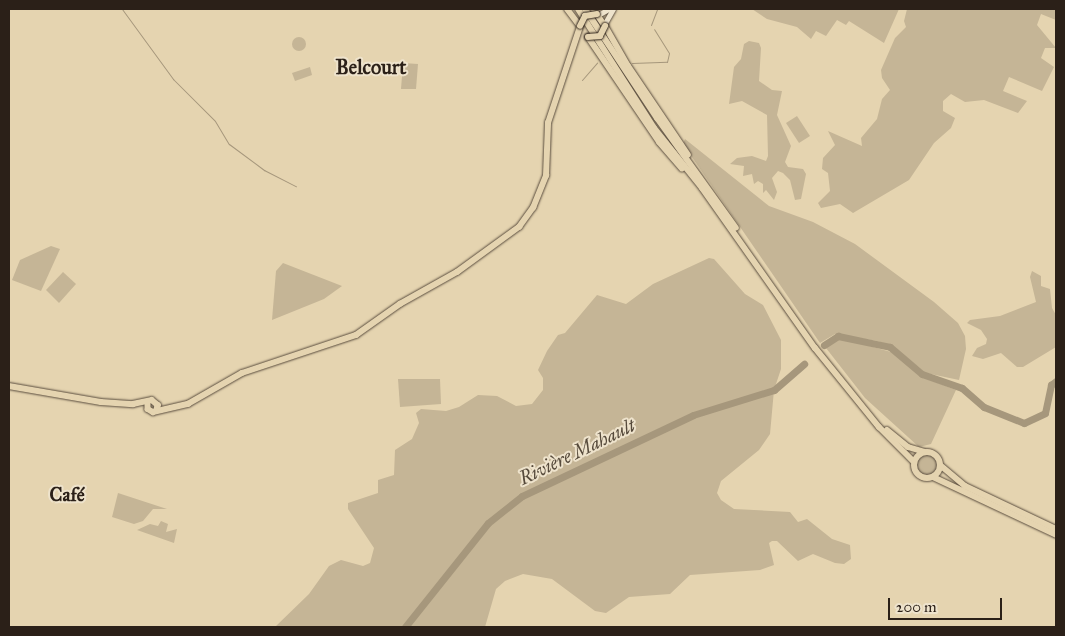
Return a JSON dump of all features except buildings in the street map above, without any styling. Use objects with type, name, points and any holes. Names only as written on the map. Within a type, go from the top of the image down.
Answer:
[{"type":"highway","points":[[567,9],[580,26]]},
{"type":"highway","points":[[578,9],[654,128],[704,186]]},
{"type":"highway","points":[[585,9],[656,118],[833,370],[879,427],[914,462],[920,476],[933,476],[1056,534]]},
{"type":"highway","points":[[605,24],[704,186],[840,377],[887,429],[908,447],[935,454],[940,465],[965,486],[1056,529]]},
{"type":"highway","points":[[588,37],[659,142],[704,186]]},
{"type":"highway","points":[[914,462],[924,452]]},
{"type":"highway","points":[[933,476],[940,465]]},
{"type":"main road","points":[[9,386],[148,406],[169,406],[197,400],[242,373],[261,365],[356,335],[400,304],[457,272],[519,227],[533,208],[546,176],[548,123],[580,26],[585,16],[596,12],[605,24],[600,36],[588,37],[575,44]]},
{"type":"main road","points":[[580,26],[588,37]]},
{"type":"main road","points":[[148,406],[157,406]]},
{"type":"street","points":[[596,12],[611,9]]},
{"type":"street","points":[[605,24],[611,9]]},
{"type":"shaded area","points":[[752,9],[899,9],[884,43],[849,21],[846,25],[837,20],[826,36],[816,31],[811,39],[797,27],[767,19]]},
{"type":"shaded area","points":[[907,9],[1056,9],[1056,20],[1041,14],[1037,25],[1056,48],[1045,48],[1041,58],[1054,67],[1042,91],[1009,77],[1003,91],[1027,101],[1018,113],[984,100],[965,102],[951,94],[943,101],[943,111],[955,118],[951,128],[934,143],[909,180],[853,213],[840,204],[821,208],[818,203],[830,191],[828,173],[822,169],[823,158],[835,145],[828,131],[862,146],[861,138],[877,119],[882,99],[890,90],[882,78],[881,70],[895,38],[906,27],[904,21]]},
{"type":"shaded area","points":[[296,37],[302,37],[306,44],[302,51],[296,51],[292,47],[292,41]]},
{"type":"shaded area","points":[[749,41],[759,43],[761,48],[759,81],[772,90],[782,91],[777,115],[791,146],[785,162],[788,167],[803,169],[806,174],[801,199],[795,200],[790,180],[783,173],[778,171],[772,178],[777,192],[774,200],[766,190],[763,193],[763,184],[758,181],[754,184],[752,174],[743,176],[744,166],[730,164],[737,158],[752,156],[766,161],[768,156],[767,115],[742,101],[729,104],[734,67],[741,59],[744,44]]},
{"type":"shaded area","points":[[403,63],[418,64],[416,89],[401,89]]},
{"type":"shaded area","points":[[310,67],[312,75],[295,81],[292,73]]},
{"type":"shaded area","points":[[797,116],[810,136],[799,143],[786,123]]},
{"type":"shaded area","points":[[685,139],[769,206],[813,222],[855,244],[934,302],[958,323],[965,336],[966,349],[959,380],[926,373],[893,346],[877,341],[835,334],[820,343],[683,144]]},
{"type":"shaded area","points":[[51,246],[60,249],[41,291],[12,280],[20,260]]},
{"type":"shaded area","points":[[709,258],[714,259],[745,294],[763,305],[781,340],[781,369],[774,390],[770,434],[759,450],[721,481],[717,493],[721,500],[734,509],[790,512],[798,522],[807,519],[832,539],[850,545],[851,559],[844,564],[835,563],[813,554],[798,561],[777,541],[772,541],[769,543],[774,565],[760,570],[690,575],[670,594],[629,597],[606,613],[595,611],[552,579],[523,574],[505,581],[496,589],[485,627],[275,627],[309,594],[329,566],[341,560],[363,566],[370,563],[374,548],[348,509],[348,503],[378,493],[378,480],[394,475],[395,450],[412,439],[419,423],[416,413],[421,409],[446,411],[459,407],[478,395],[497,396],[516,406],[532,404],[543,390],[543,378],[538,370],[547,351],[558,335],[565,333],[597,295],[626,304],[653,284]]},
{"type":"shaded area","points":[[283,263],[342,286],[324,299],[272,320],[276,271]]},
{"type":"shaded area","points":[[1032,271],[1041,276],[1041,286],[1050,289],[1052,308],[1056,315],[1056,347],[1023,367],[1017,367],[1001,353],[983,359],[972,356],[977,348],[986,344],[987,339],[981,330],[967,323],[970,320],[1000,316],[1036,302],[1030,277]]},
{"type":"shaded area","points":[[63,272],[76,284],[59,303],[46,290]]},
{"type":"shaded area","points":[[841,338],[891,352],[922,377],[956,390],[931,444],[919,447],[865,398],[826,348]]},
{"type":"shaded area","points":[[398,379],[440,379],[441,404],[400,407]]},
{"type":"shaded area","points":[[927,455],[934,458],[937,465],[934,472],[927,475],[920,472],[917,465],[920,458]]},
{"type":"shaded area","points":[[118,493],[167,509],[153,509],[143,521],[134,524],[112,517]]},
{"type":"shaded area","points":[[161,521],[168,524],[166,532],[177,529],[174,543],[137,530],[150,524],[158,526]]},
{"type":"waterway","points":[[122,9],[173,79],[215,121],[229,144],[264,170],[296,186]]},
{"type":"waterway","points":[[651,25],[657,9]]},
{"type":"waterway","points":[[632,63],[667,62],[669,53],[654,29]]},
{"type":"waterway","points":[[582,80],[597,63]]},
{"type":"waterway","name":"Rivière Mahault","points":[[824,345],[838,336],[890,347],[922,374],[962,388],[984,407],[1024,423],[1045,413],[1051,385],[1056,381]]},
{"type":"waterway","name":"Rivière Mahault","points":[[405,627],[488,523],[522,496],[693,415],[774,390],[804,364]]},
{"type":"district","name":"Belcourt","points":[[371,67]]},
{"type":"district","name":"Café","points":[[67,495]]}]
